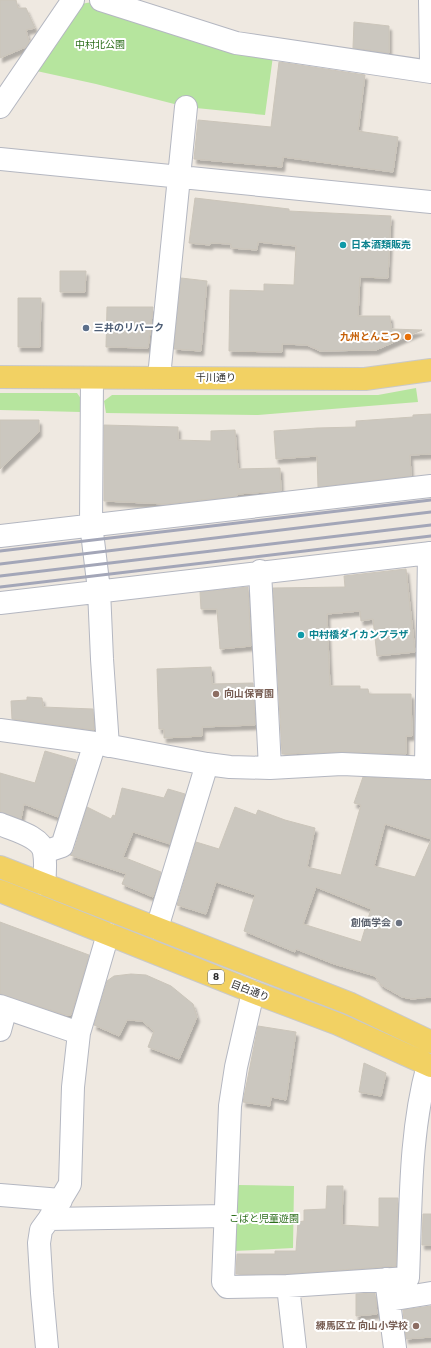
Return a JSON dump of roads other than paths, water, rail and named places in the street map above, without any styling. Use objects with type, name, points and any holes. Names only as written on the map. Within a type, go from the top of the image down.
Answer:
[{"type":"main road","name":"千川通り","points":[[0,377],[365,379],[431,370]]},
{"type":"main road","name":"8","points":[[0,867],[351,1004],[431,1042]]},
{"type":"main road","name":"目白通り","points":[[0,891],[253,992],[338,1024],[430,1066]]},
{"type":"street","points":[[0,107],[73,0]]},
{"type":"street","points":[[100,0],[236,43],[431,72]]},
{"type":"street","points":[[430,0],[431,62]]},
{"type":"street","points":[[158,377],[186,107]]},
{"type":"street","points":[[0,159],[431,202]]},
{"type":"street","points":[[44,852],[62,846],[102,744],[102,659],[99,590],[91,524],[92,378]]},
{"type":"street","points":[[0,536],[91,524],[345,497],[431,486]]},
{"type":"street","points":[[0,602],[260,571],[430,553],[428,768],[342,764],[270,768],[207,764],[102,744],[0,730]]},
{"type":"street","points":[[260,571],[270,768]]},
{"type":"street","points":[[157,928],[207,764]]},
{"type":"street","points":[[0,824],[28,835],[41,844],[44,852],[44,884]]},
{"type":"street","points":[[47,1348],[39,1243],[41,1230],[70,1184],[73,1086],[79,1033],[108,934]]},
{"type":"street","points":[[253,992],[236,1068],[230,1106],[223,1282],[227,1286],[387,1289],[431,1293]]},
{"type":"street","points":[[0,1030],[3,1007],[79,1033]]},
{"type":"street","points":[[387,1289],[408,1278],[413,1152],[423,1084],[430,1066]]},
{"type":"street","points":[[0,1195],[61,1200]]},
{"type":"street","points":[[49,1219],[226,1216]]},
{"type":"street","points":[[288,1286],[295,1348]]},
{"type":"street","points":[[387,1289],[395,1348]]},
{"type":"railway","points":[[0,551],[431,500]]},
{"type":"railway","points":[[0,564],[431,512]]},
{"type":"railway","points":[[0,576],[431,525]]},
{"type":"railway","points":[[0,587],[431,536]]},
{"type":"place","name":"日本酒類販売","points":[[343,245]]},
{"type":"place","name":"三井のリパーク","points":[[86,328]]},
{"type":"place","name":"九州とんこつ","points":[[408,337]]},
{"type":"place","name":"中村橋ダイカンプラザ","points":[[301,635]]},
{"type":"place","name":"向山保育園","points":[[216,694]]},
{"type":"place","name":"創価学会","points":[[399,923]]},
{"type":"place","name":"練馬区立 向山小学校","points":[[416,1326]]},
{"type":"park label","name":"中村北公園","points":[[100,45]]},
{"type":"park label","name":"こばと児童遊園","points":[[264,1219]]}]
